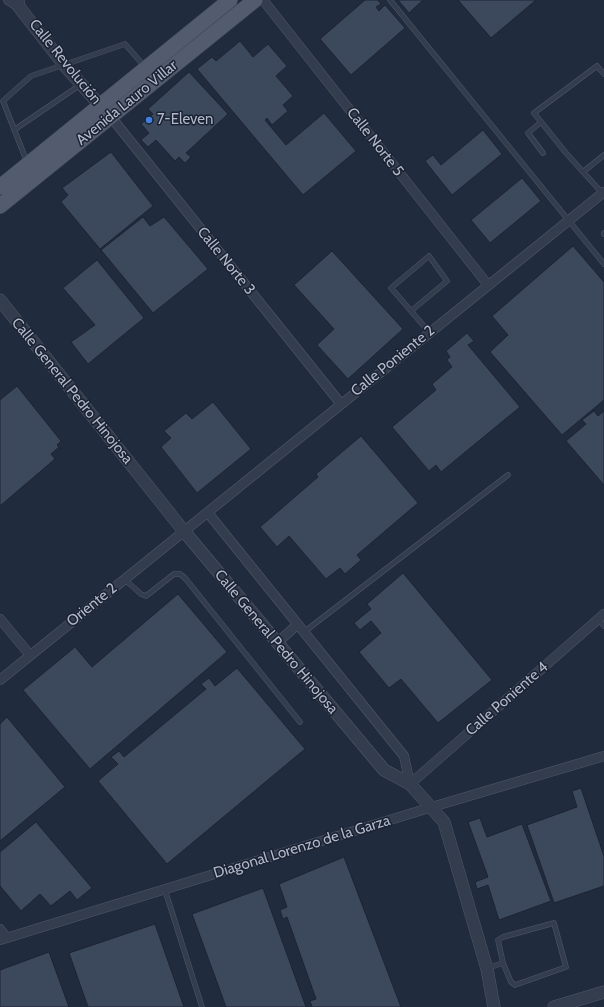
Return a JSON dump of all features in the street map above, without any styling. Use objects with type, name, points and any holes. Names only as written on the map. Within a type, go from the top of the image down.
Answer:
[{"type":"main road","name":"Avenida Lauro Villar","points":[[0,187],[230,0]]},
{"type":"main road","name":"Avenida Lauro Villar","points":[[0,206],[255,0]]},
{"type":"street","name":"Calle Revolución","points":[[8,0],[18,3],[65,66],[110,117]]},
{"type":"street","name":"Calle Norte 5","points":[[263,0],[488,284]]},
{"type":"street","name":"Calle Norte 3","points":[[110,117],[340,404]]},
{"type":"street","name":"Calle Poniente 2","points":[[183,530],[208,513],[568,219],[603,193]]},
{"type":"street","name":"Calle General Pedro Hinojosa","points":[[0,300],[183,530],[384,770],[410,784],[444,822],[487,969],[494,1007]]},
{"type":"street","points":[[208,513],[404,756],[410,784]]},
{"type":"street","name":"Oriente 2","points":[[0,680],[183,530]]},
{"type":"street","points":[[0,619],[30,656]]},
{"type":"street","name":"Calle Poniente 4","points":[[410,784],[602,620]]},
{"type":"street","points":[[277,643],[298,624]]},
{"type":"street","name":"Diagonal Lorenzo de la Garza","points":[[4,939],[432,807],[604,756]]},
{"type":"street","points":[[0,929],[4,939]]},
{"type":"street","points":[[554,1007],[604,992]]},
{"type":"lane","points":[[390,0],[604,264]]},
{"type":"lane","points":[[28,164],[3,100],[31,76],[65,66],[125,44],[147,68]]},
{"type":"lane","points":[[603,193],[583,172],[534,113],[598,66],[604,74]]},
{"type":"lane","points":[[14,130],[81,84]]},
{"type":"lane","points":[[541,122],[528,133],[543,153]]},
{"type":"lane","points":[[583,172],[604,155]]},
{"type":"lane","points":[[411,311],[448,281],[429,256],[391,288],[429,332]]},
{"type":"lane","points":[[304,632],[508,475]]},
{"type":"lane","points":[[124,579],[141,594],[146,596],[174,574],[180,574],[185,578],[300,722]]},
{"type":"lane","points":[[165,890],[202,1007]]},
{"type":"lane","points":[[554,923],[566,968],[515,985],[507,977],[503,962],[498,940],[503,937],[554,923]]},
{"type":"lane","points":[[487,969],[503,962]]},
{"type":"building","points":[[365,0],[378,0],[381,4],[376,7],[379,11],[385,5],[405,28],[351,75],[320,39]]},
{"type":"building","points":[[398,0],[423,0],[409,13]]},
{"type":"building","points":[[458,0],[536,0],[491,38]]},
{"type":"building","points":[[240,41],[253,57],[268,44],[287,66],[276,76],[293,96],[283,105],[288,111],[272,125],[267,118],[265,120],[286,145],[324,113],[356,151],[303,195],[197,69],[212,57],[216,61]]},
{"type":"building","points":[[189,72],[228,114],[186,153],[191,157],[185,163],[179,157],[175,161],[156,140],[148,147],[141,140],[149,133],[141,124],[153,114],[148,109]]},
{"type":"building","points":[[483,130],[502,154],[452,195],[425,161],[433,155],[441,165]]},
{"type":"building","points":[[111,152],[153,206],[100,249],[61,202],[68,195],[62,188]]},
{"type":"building","points":[[522,178],[541,201],[490,243],[471,220]]},
{"type":"building","points":[[143,217],[150,226],[164,217],[208,269],[153,313],[101,250]]},
{"type":"building","points":[[573,246],[604,282],[604,400],[562,435],[490,352],[508,335],[492,316]]},
{"type":"building","points":[[332,251],[403,329],[348,379],[317,345],[334,329],[294,285]]},
{"type":"building","points":[[97,260],[144,318],[88,364],[71,342],[95,325],[63,288]]},
{"type":"building","points":[[467,333],[474,341],[468,345],[520,407],[441,472],[436,465],[429,471],[392,427],[436,390],[432,384],[452,367],[447,360],[450,357],[446,351]]},
{"type":"building","points":[[17,386],[61,441],[57,445],[59,447],[51,454],[55,459],[0,506],[0,400]]},
{"type":"building","points":[[213,402],[251,449],[197,493],[161,447],[171,438],[164,431],[186,413],[192,419]]},
{"type":"building","points":[[594,411],[598,416],[604,411],[604,485],[566,441],[586,424],[582,420]]},
{"type":"building","points":[[361,436],[418,503],[357,555],[361,560],[345,574],[340,568],[326,579],[289,536],[277,547],[260,527],[318,477],[316,474]]},
{"type":"building","points":[[403,573],[492,680],[438,723],[401,679],[389,688],[359,652],[381,633],[371,621],[360,630],[354,623],[371,609],[367,604]]},
{"type":"building","points":[[178,594],[227,652],[90,769],[23,690],[75,647],[92,667]]},
{"type":"building","points":[[237,668],[305,749],[167,864],[98,781],[118,764],[111,757],[119,751],[124,757],[206,689],[201,684],[209,678],[215,686]]},
{"type":"building","points":[[7,717],[65,787],[0,841],[0,724]]},
{"type":"building","points":[[581,788],[604,856],[604,886],[554,903],[527,825],[577,807],[572,791]]},
{"type":"building","points":[[480,818],[487,837],[522,824],[551,901],[499,920],[488,885],[477,889],[475,882],[488,877],[468,822]]},
{"type":"building","points":[[36,822],[92,888],[77,900],[70,891],[51,906],[40,894],[21,911],[0,886],[0,852]]},
{"type":"building","points":[[344,857],[401,1007],[312,1007],[310,1001],[316,999],[287,917],[283,919],[280,910],[287,907],[279,884]]},
{"type":"building","points":[[263,888],[306,1007],[226,1007],[192,914]]},
{"type":"building","points":[[155,924],[184,1007],[88,1007],[69,953]]},
{"type":"building","points":[[49,952],[69,1007],[0,1007],[0,970]]},
{"type":"place","name":"7-Eleven","points":[[149,120]]}]
